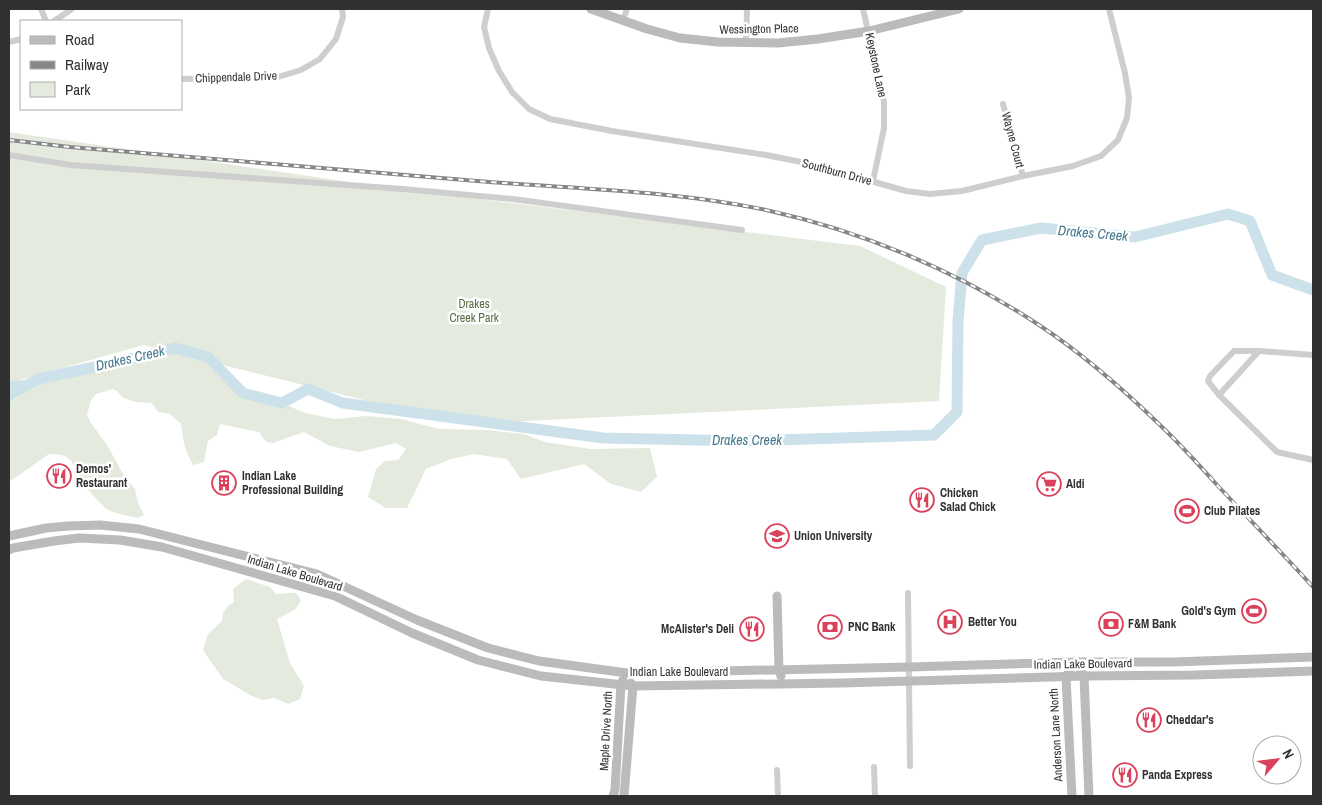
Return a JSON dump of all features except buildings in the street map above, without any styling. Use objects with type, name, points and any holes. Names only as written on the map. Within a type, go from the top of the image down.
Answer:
[{"type":"main road","name":"Wessington Place","points":[[591,9],[647,29],[680,38],[718,42],[778,44],[869,31],[959,9]]},
{"type":"main road","name":"Indian Lake Boulevard","points":[[9,535],[46,528],[100,525],[139,528],[316,574],[417,620],[488,648],[539,661],[627,673],[1313,658]]},
{"type":"main road","name":"Indian Lake Boulevard","points":[[11,549],[79,538],[120,540],[162,547],[335,596],[412,633],[478,660],[541,676],[633,686],[1313,671]]},
{"type":"main road","points":[[221,564],[224,551]]},
{"type":"main road","points":[[777,596],[779,670],[783,683]]},
{"type":"main road","points":[[1075,662],[1084,676],[1088,796]]},
{"type":"main road","name":"Anderson Lane North","points":[[1072,796],[1066,677],[1075,662]]},
{"type":"main road","name":"Maple Drive North","points":[[614,793],[621,684],[627,673]]},
{"type":"main road","name":"Maple Drive North","points":[[624,794],[633,686],[627,673]]},
{"type":"main road","points":[[614,793],[624,794]]},
{"type":"street","points":[[56,20],[72,9]]},
{"type":"street","name":"Chippendale Drive","points":[[182,79],[278,78],[301,70],[320,59],[336,39],[343,17],[342,9]]},
{"type":"street","name":"Southburn Drive","points":[[488,9],[484,27],[489,48],[499,71],[512,92],[529,109],[550,119],[612,131],[766,155],[811,164],[906,191],[930,194],[962,191],[1073,166],[1101,156],[1118,140],[1127,118],[1129,98],[1125,73],[1109,9]]},
{"type":"street","points":[[623,20],[627,9]]},
{"type":"street","points":[[746,43],[747,9]]},
{"type":"street","name":"Keystone Lane","points":[[863,9],[884,102],[884,128],[873,181]]},
{"type":"street","name":"Wayne Court","points":[[1003,104],[1023,176]]},
{"type":"street","points":[[9,156],[71,165],[514,199],[742,230]]},
{"type":"street","points":[[1313,355],[1234,351],[1210,376],[1208,381],[1218,395],[1277,452],[1313,460]]},
{"type":"street","points":[[1218,395],[1259,352]]},
{"type":"street","points":[[9,535],[11,549]]},
{"type":"street","points":[[908,593],[910,766]]},
{"type":"street","points":[[874,767],[875,796]]},
{"type":"street","points":[[777,770],[778,796]]},
{"type":"green space","name":"Drakes Creek Park","points":[[9,132],[391,188],[860,246],[946,287],[939,401],[461,424],[215,363],[243,393],[282,403],[305,413],[335,419],[366,416],[401,419],[439,429],[486,430],[524,434],[545,442],[590,449],[650,448],[657,477],[641,492],[611,484],[584,464],[521,479],[507,459],[474,454],[451,459],[426,469],[407,508],[386,508],[368,497],[376,469],[385,461],[398,460],[406,449],[396,443],[359,452],[330,446],[304,432],[273,443],[266,442],[259,432],[220,424],[217,435],[208,441],[204,462],[193,465],[185,446],[181,424],[170,414],[158,412],[152,403],[136,402],[123,398],[113,389],[96,394],[91,400],[87,415],[126,479],[135,489],[138,503],[144,515],[138,518],[118,514],[107,509],[96,498],[80,480],[78,476],[80,474],[65,456],[49,454],[9,482],[9,404],[38,379],[163,350],[144,345],[9,383]]},
{"type":"green space","points":[[246,579],[270,587],[276,594],[296,593],[301,600],[296,609],[277,619],[290,663],[304,686],[300,699],[288,704],[274,698],[262,700],[223,679],[203,650],[208,634],[222,621],[223,613],[234,602],[233,589]]},
{"type":"water","points":[[38,379],[12,401],[9,404],[9,381]]},
{"type":"waterway","name":"Drakes Creek","points":[[9,395],[38,379],[175,348],[208,357],[243,393],[282,403],[308,389],[343,403],[603,438],[744,441],[934,435],[957,412],[958,321],[962,273],[982,240],[1041,228],[1135,237],[1228,214],[1250,221],[1272,275],[1313,290]]},
{"type":"railway","points":[[9,140],[375,173],[659,194],[731,203],[838,229],[908,255],[975,287],[1039,325],[1087,360],[1147,412],[1168,433],[1313,587]]},
{"type":"place","name":"Demos' Restaurant","points":[[59,476]]},
{"type":"place","name":"Indian Lake Professional Building","points":[[224,483]]},
{"type":"place","name":"Aldi","points":[[1049,484]]},
{"type":"place","name":"Chicken Salad Chick","points":[[922,500]]},
{"type":"place","name":"Club Pilates","points":[[1187,511]]},
{"type":"place","name":"Union University","points":[[777,536]]},
{"type":"place","name":"Gold's Gym","points":[[1254,611]]},
{"type":"place","name":"Better You","points":[[950,622]]},
{"type":"place","name":"F&M Bank","points":[[1111,624]]},
{"type":"place","name":"PNC Bank","points":[[830,627]]},
{"type":"place","name":"McAlister's Deli","points":[[752,629]]},
{"type":"place","name":"Cheddar's","points":[[1149,720]]},
{"type":"place","name":"Panda Express","points":[[1125,775]]}]
